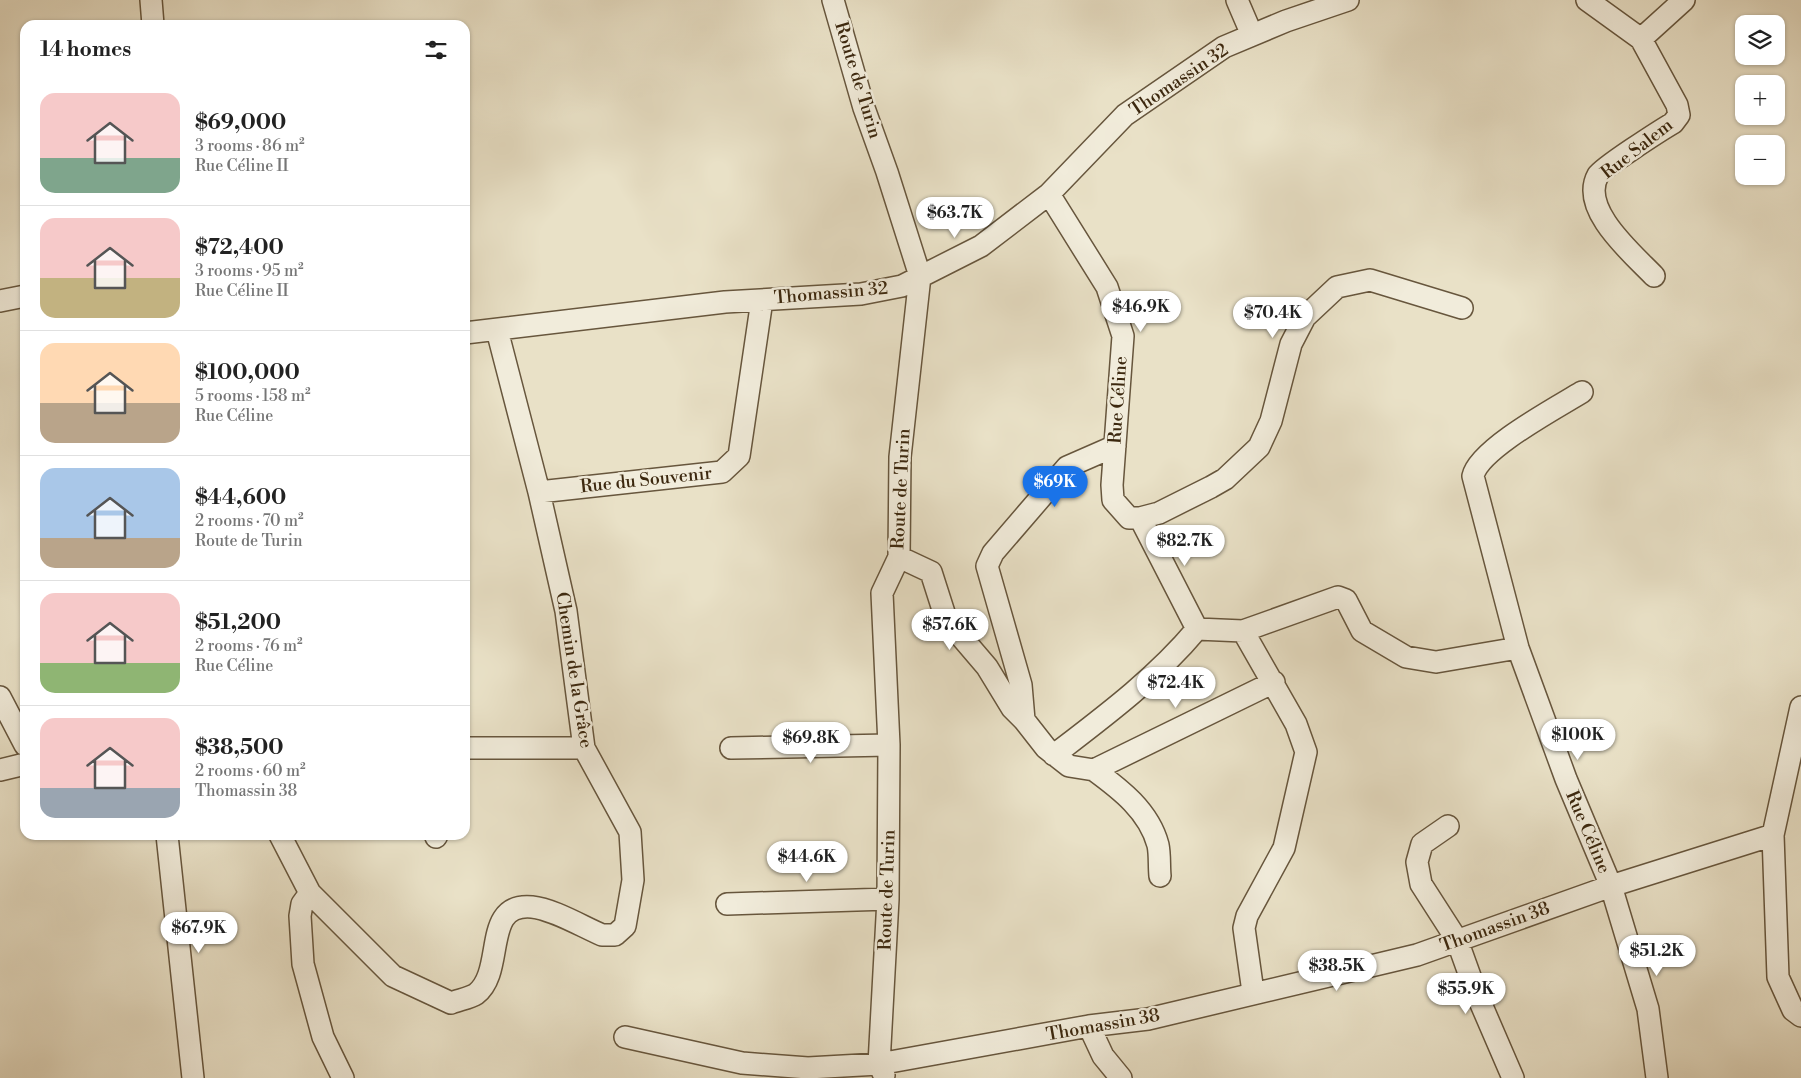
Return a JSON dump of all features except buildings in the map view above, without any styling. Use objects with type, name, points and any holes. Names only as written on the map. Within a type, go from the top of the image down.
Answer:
[{"type":"street","points":[[151,0],[153,20]]},
{"type":"street","name":"Route de Turin","points":[[833,0],[864,108],[887,172],[920,276],[900,457],[899,557],[882,593],[889,745],[888,899],[882,1071]]},
{"type":"street","points":[[1237,0],[1252,35]]},
{"type":"street","name":"Thomassin 32","points":[[470,333],[716,303],[861,294],[902,286],[981,246],[1050,194],[1125,115],[1224,47],[1348,0]]},
{"type":"street","name":"Rue Salem","points":[[1588,0],[1641,39],[1678,105],[1679,115],[1673,122],[1598,174],[1593,190],[1595,203],[1602,219],[1654,276]]},
{"type":"street","points":[[1641,39],[1684,0]]},
{"type":"street","name":"Rue Céline","points":[[1050,194],[1107,287],[1123,336],[1113,500],[1129,518],[1140,518]]},
{"type":"street","points":[[1196,629],[1140,518],[1159,513],[1225,479],[1259,446],[1271,421],[1291,344],[1305,317],[1337,287],[1370,280],[1462,308]]},
{"type":"street","points":[[0,301],[20,297]]},
{"type":"street","name":"Rue du Souvenir","points":[[539,492],[722,472],[730,466],[739,456],[762,300]]},
{"type":"street","name":"Chemin de la Grâce","points":[[283,840],[310,893],[393,976],[451,1003],[476,994],[490,973],[501,919],[515,907],[533,907],[602,935],[615,934],[625,926],[633,880],[630,832],[584,748],[566,611],[539,492],[497,330]]},
{"type":"street","name":"Rue Céline","points":[[1582,392],[1489,452],[1475,467],[1473,476],[1518,648],[1566,779],[1611,886],[1648,1010],[1657,1078]]},
{"type":"street","points":[[1024,720],[1021,685],[987,566],[993,553],[1067,467],[1115,446]]},
{"type":"street","points":[[899,557],[931,572],[946,619],[987,667],[1012,708],[1046,748],[1069,766],[1094,770],[1124,793],[1138,807],[1152,829],[1158,846],[1160,876]]},
{"type":"street","points":[[1196,629],[1243,631],[1338,597],[1346,600],[1362,631],[1406,658],[1436,662],[1518,648]]},
{"type":"street","points":[[1054,755],[1168,662],[1196,629]]},
{"type":"street","points":[[1243,631],[1274,682],[1296,724],[1306,752],[1284,848],[1247,916],[1244,928],[1253,992]]},
{"type":"street","points":[[1094,770],[1274,682]]},
{"type":"street","points":[[0,698],[20,736]]},
{"type":"street","points":[[1801,709],[1773,835],[1778,977],[1793,1010],[1801,1016]]},
{"type":"street","points":[[732,748],[889,745]]},
{"type":"street","points":[[470,748],[584,748]]},
{"type":"street","points":[[0,770],[20,765]]},
{"type":"street","points":[[1448,826],[1422,844],[1418,862],[1421,884],[1457,940],[1475,990],[1513,1078]]},
{"type":"street","name":"Thomassin 38","points":[[625,1037],[742,1063],[882,1071],[1090,1026],[1148,1019],[1253,992],[1417,955],[1611,886],[1773,835]]},
{"type":"street","points":[[168,840],[193,1078]]},
{"type":"street","points":[[310,893],[302,904],[300,916],[303,964],[323,1037],[343,1078]]},
{"type":"street","points":[[727,904],[888,899]]},
{"type":"street","points":[[1090,1026],[1103,1056],[1121,1078]]}]
